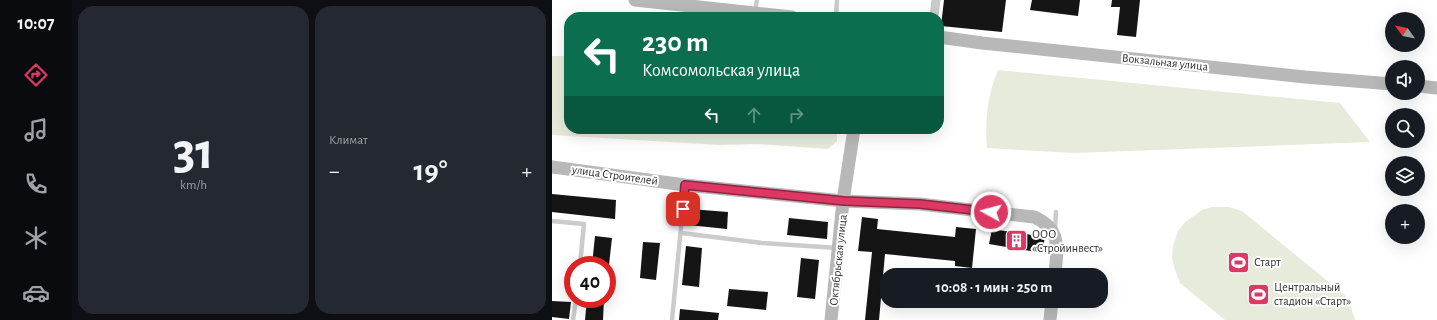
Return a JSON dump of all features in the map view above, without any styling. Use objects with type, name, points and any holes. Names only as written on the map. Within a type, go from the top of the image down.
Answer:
[{"type":"street","points":[[635,0],[756,6],[776,12]]},
{"type":"street","points":[[935,12],[936,0]]},
{"type":"street","name":"Вокзальная улица","points":[[944,38],[1305,77],[1385,83]]},
{"type":"street","points":[[1425,87],[1437,88]]},
{"type":"street","name":"Октябрьская улица","points":[[831,320],[844,201],[853,134]]},
{"type":"street","name":"улица Строителей","points":[[552,167],[685,185],[844,201],[920,204],[1034,217],[1047,224],[1054,234]]},
{"type":"street","points":[[1054,234],[1056,245],[1055,268]]},
{"type":"street","points":[[1050,320],[1051,308]]},
{"type":"lane","points":[[836,12],[837,0]]},
{"type":"lane","points":[[672,320],[685,185]]},
{"type":"lane","points":[[1054,234],[1056,212]]},
{"type":"lane","points":[[1034,217],[1056,220]]},
{"type":"lane","points":[[552,221],[584,224],[581,256]]},
{"type":"lane","points":[[681,233],[762,243],[840,248]]},
{"type":"lane","points":[[573,320],[575,308]]},
{"type":"shaded area","points":[[552,56],[564,56],[564,134],[837,134],[837,141],[828,149],[757,144],[720,145],[552,135]]},
{"type":"shaded area","points":[[998,70],[1340,103],[1370,142],[1074,153],[987,148],[986,127],[989,99]]},
{"type":"shaded area","name":"Старт","points":[[1212,207],[1229,207],[1242,211],[1348,298],[1355,320],[1225,320],[1180,283],[1172,257],[1173,246],[1178,231],[1185,222],[1202,210]]},
{"type":"building","points":[[944,0],[1006,0],[1002,32],[944,26],[944,12],[943,12]]},
{"type":"building","points":[[1032,0],[1080,0],[1078,16],[1030,10]]},
{"type":"building","points":[[1112,0],[1140,0],[1136,37],[1117,35],[1120,7],[1111,7]]},
{"type":"building","points":[[552,194],[616,200],[615,219],[552,212]]},
{"type":"building","points":[[690,209],[728,212],[727,229],[688,225]]},
{"type":"building","points":[[862,217],[878,219],[877,229],[955,237],[956,227],[976,229],[972,268],[955,266],[955,261],[885,254],[884,268],[880,268],[879,320],[865,320],[872,252],[858,251]]},
{"type":"building","points":[[789,218],[828,222],[827,239],[787,235]]},
{"type":"building","name":"ООО «Стройинвест»","points":[[992,229],[1045,237],[1042,253],[989,244]]},
{"type":"building","points":[[595,236],[612,238],[610,256],[593,256]]},
{"type":"building","points":[[643,242],[660,243],[656,280],[640,278]]},
{"type":"building","points":[[686,246],[702,248],[699,287],[682,285]]},
{"type":"building","points":[[801,258],[819,260],[815,299],[797,297]]},
{"type":"building","points":[[729,289],[768,292],[766,310],[727,306]]},
{"type":"building","points":[[552,301],[564,302],[564,308],[570,308],[569,319],[552,317]]},
{"type":"building","points":[[586,308],[604,308],[603,320],[585,320]]},
{"type":"building","points":[[680,309],[719,313],[718,320],[679,320]]},
{"type":"place","name":"ООО «Стройинвест»","points":[[1017,241]]},
{"type":"place","name":"Старт","points":[[1238,262]]},
{"type":"place","name":"Центральный стадион «Старт»","points":[[1259,294]]},
{"type":"route","points":[[683,209],[685,185],[844,201],[920,204],[991,212]]}]
